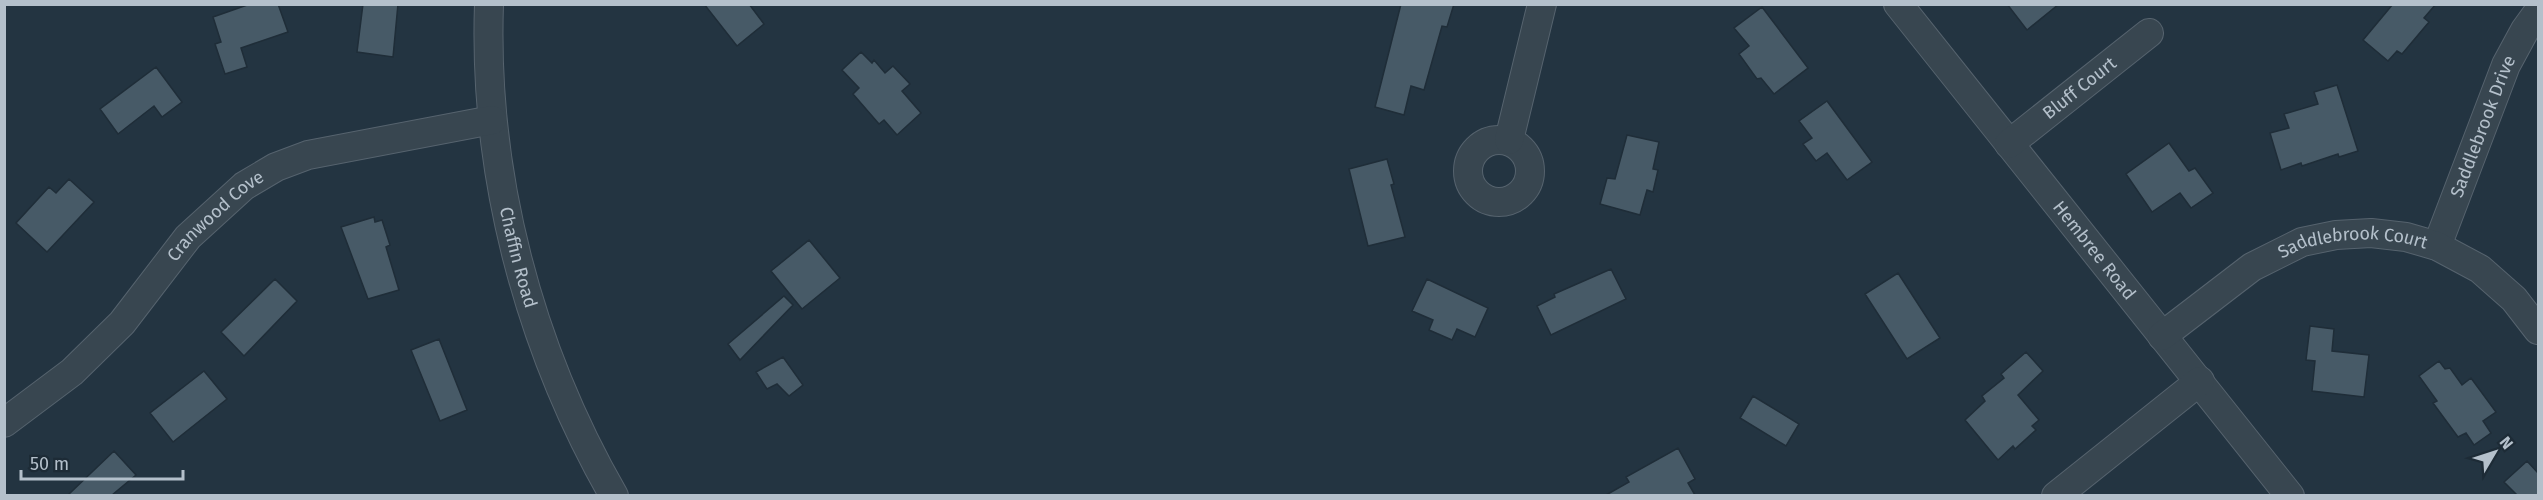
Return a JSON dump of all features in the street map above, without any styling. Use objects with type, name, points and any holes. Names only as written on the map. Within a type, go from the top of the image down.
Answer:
[{"type":"street","name":"Chaffin Road","points":[[489,4],[488,36],[492,120],[510,231],[542,342],[587,450],[614,495]]},
{"type":"street","points":[[1509,140],[1542,4]]},
{"type":"street","name":"Hembree Road","points":[[1898,4],[2290,495]]},
{"type":"street","name":"Saddlebrook Drive","points":[[2437,246],[2506,64],[2538,12]]},
{"type":"street","name":"Bluff Court","points":[[2009,144],[2149,33]]},
{"type":"street","name":"Cranwood Cove","points":[[4,423],[72,372],[114,331],[188,237],[244,186],[276,167],[308,155],[492,120]]},
{"type":"street","name":"Saddlebrook Court","points":[[2162,336],[2252,267],[2302,242],[2336,235],[2372,233],[2406,237],[2437,246],[2480,269],[2514,299],[2538,330]]},
{"type":"street","points":[[2056,495],[2200,381]]},
{"type":"building","points":[[250,4],[278,4],[288,32],[241,48],[247,67],[225,74],[215,44],[221,42],[213,17]]},
{"type":"building","points":[[363,4],[398,4],[393,57],[357,52]]},
{"type":"building","points":[[704,4],[749,4],[764,24],[737,46]]},
{"type":"building","points":[[1401,4],[1454,4],[1447,27],[1442,26],[1424,90],[1411,86],[1404,115],[1375,107]]},
{"type":"building","points":[[2007,4],[2059,4],[2027,30]]},
{"type":"building","points":[[2393,4],[2436,4],[2424,18],[2429,22],[2402,54],[2397,51],[2388,61],[2363,40]]},
{"type":"building","points":[[1762,7],[1808,68],[1774,94],[1761,78],[1757,79],[1739,54],[1749,46],[1734,28]]},
{"type":"building","points":[[861,52],[872,63],[874,60],[885,73],[893,66],[910,84],[902,91],[921,113],[897,135],[884,120],[879,124],[853,94],[859,88],[842,70]]},
{"type":"building","points":[[156,67],[182,102],[162,117],[154,106],[118,134],[100,109]]},
{"type":"building","points":[[2337,85],[2358,151],[2339,157],[2338,154],[2302,166],[2301,163],[2281,170],[2270,133],[2289,128],[2284,114],[2318,104],[2314,92]]},
{"type":"building","points":[[1827,101],[1872,162],[1847,180],[1827,153],[1816,161],[1803,144],[1812,138],[1799,121]]},
{"type":"building","points":[[1627,135],[1659,142],[1653,169],[1658,170],[1653,192],[1647,190],[1640,215],[1600,204],[1607,178],[1615,179]]},
{"type":"building","points":[[2169,143],[2189,171],[2195,168],[2213,193],[2191,208],[2180,193],[2152,212],[2126,174]]},
{"type":"building","points":[[1387,159],[1394,184],[1391,185],[1405,237],[1368,246],[1349,169]]},
{"type":"building","points":[[69,179],[94,202],[47,252],[16,223],[49,187],[56,193]]},
{"type":"building","points":[[374,217],[375,222],[382,220],[390,245],[386,247],[399,290],[368,299],[341,227]]},
{"type":"building","points":[[809,240],[840,278],[802,309],[771,271]]},
{"type":"building","points":[[1611,269],[1626,299],[1551,335],[1537,306],[1555,297],[1554,294]]},
{"type":"building","points":[[1898,273],[1940,338],[1907,359],[1865,294]]},
{"type":"building","points":[[275,279],[297,301],[244,356],[221,332]]},
{"type":"building","points":[[1427,279],[1488,308],[1475,337],[1457,329],[1452,340],[1429,330],[1433,320],[1412,311]]},
{"type":"building","points":[[784,296],[793,305],[740,360],[728,344]]},
{"type":"building","points":[[2310,326],[2334,329],[2332,351],[2369,355],[2364,397],[2312,391],[2315,361],[2306,360]]},
{"type":"building","points":[[439,339],[467,410],[440,421],[411,350]]},
{"type":"building","points":[[2026,352],[2043,371],[2018,395],[2039,420],[2032,426],[2036,430],[2015,449],[2013,446],[1998,460],[1965,420],[1985,401],[1982,396],[2004,378],[2001,374]]},
{"type":"building","points":[[783,357],[803,385],[789,396],[777,384],[767,389],[756,372]]},
{"type":"building","points":[[2439,361],[2445,369],[2450,368],[2462,385],[2471,378],[2496,412],[2483,421],[2491,433],[2474,445],[2466,433],[2458,437],[2433,403],[2437,401],[2419,376]]},
{"type":"building","points":[[204,371],[227,399],[173,442],[150,413]]},
{"type":"building","points":[[1753,396],[1799,424],[1786,446],[1740,418]]},
{"type":"building","points":[[1678,448],[1695,479],[1688,483],[1695,495],[1606,495],[1629,482],[1626,477]]},
{"type":"building","points":[[114,451],[136,475],[112,495],[68,495]]},
{"type":"building","points":[[2527,461],[2538,473],[2538,495],[2517,495],[2504,482]]}]
